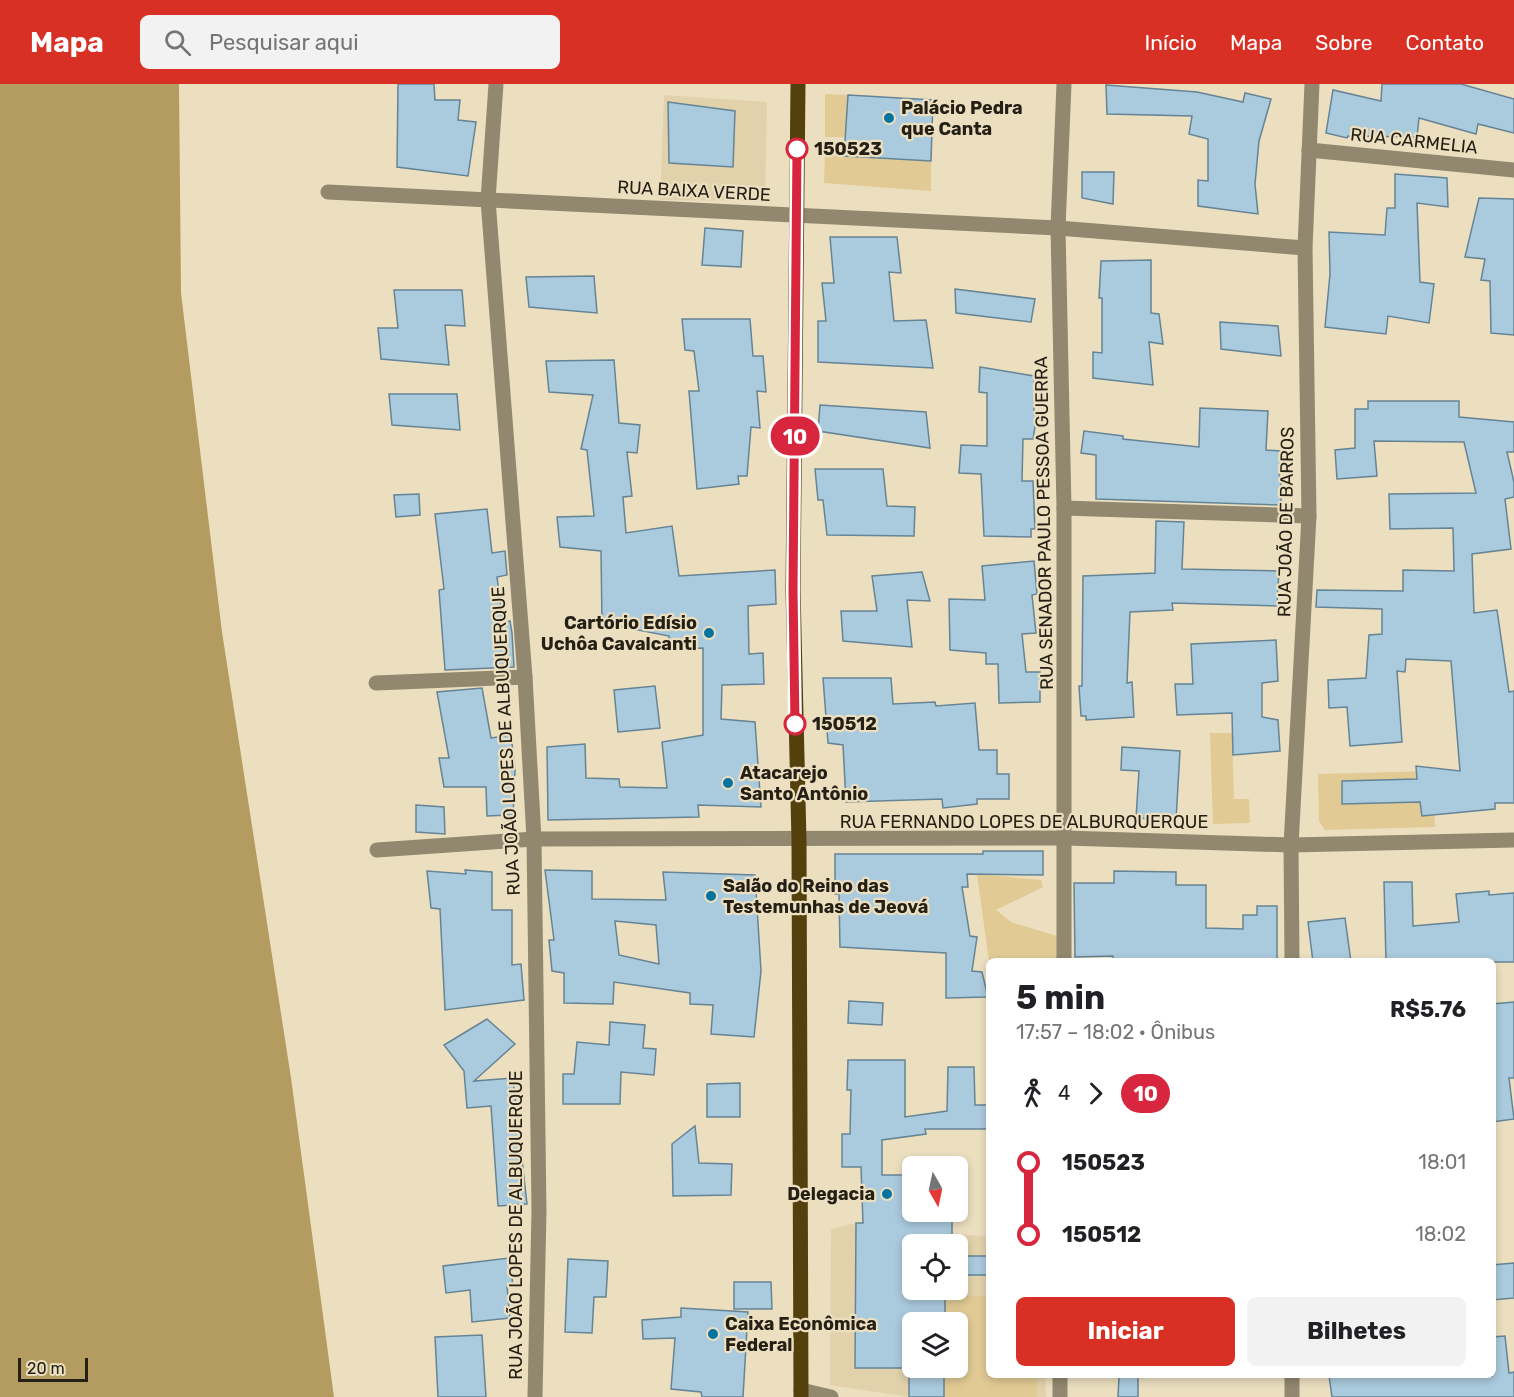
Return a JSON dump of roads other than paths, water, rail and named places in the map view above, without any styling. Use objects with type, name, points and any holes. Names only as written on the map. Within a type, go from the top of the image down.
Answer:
[{"type":"main road","points":[[798,84],[793,590],[799,840],[801,1394]]},
{"type":"street","name":"RUA JOÃO LOPES DE ALBUQUERQUE","points":[[496,84],[488,200],[525,677],[534,839],[539,1211],[535,1397]]},
{"type":"street","name":"RUA SENADOR PAULO PESSOA GUERRA","points":[[1064,84],[1058,228],[1064,508],[1066,838],[1064,958]]},
{"type":"street","name":"RUA JOÃO DE BARROS","points":[[1292,958],[1291,845],[1309,516],[1305,248],[1312,84]]},
{"type":"street","name":"RUA CARMELIA","points":[[1309,150],[1514,170]]},
{"type":"street","name":"RUA BAIXA VERDE","points":[[328,192],[1058,228],[1305,248]]},
{"type":"street","points":[[1064,508],[1309,516]]},
{"type":"street","points":[[376,683],[525,677]]},
{"type":"street","name":"RUA FERNANDO LOPES DE ALBURQUERQUE","points":[[377,850],[534,839],[1066,838],[1291,845],[1514,840]]},
{"type":"street","points":[[1060,1378],[1060,1397]]},
{"type":"street","points":[[1292,1378],[1292,1397]]},
{"type":"street","points":[[801,1394],[831,1397]]},
{"type":"place","name":"Palácio Pedra que Canta","points":[[889,118]]},
{"type":"place","name":"150523","points":[[797,149]]},
{"type":"place","name":"Cartório Edísio Uchôa Cavalcanti","points":[[709,633]]},
{"type":"place","name":"150512","points":[[795,724]]},
{"type":"place","name":"Atacarejo Santo Antônio","points":[[728,783]]},
{"type":"place","name":"Salão do Reino das Testemunhas de Jeová","points":[[711,896]]},
{"type":"place","name":"Delegacia","points":[[887,1194]]},
{"type":"place","name":"Caixa Econômica Federal","points":[[713,1334]]}]
